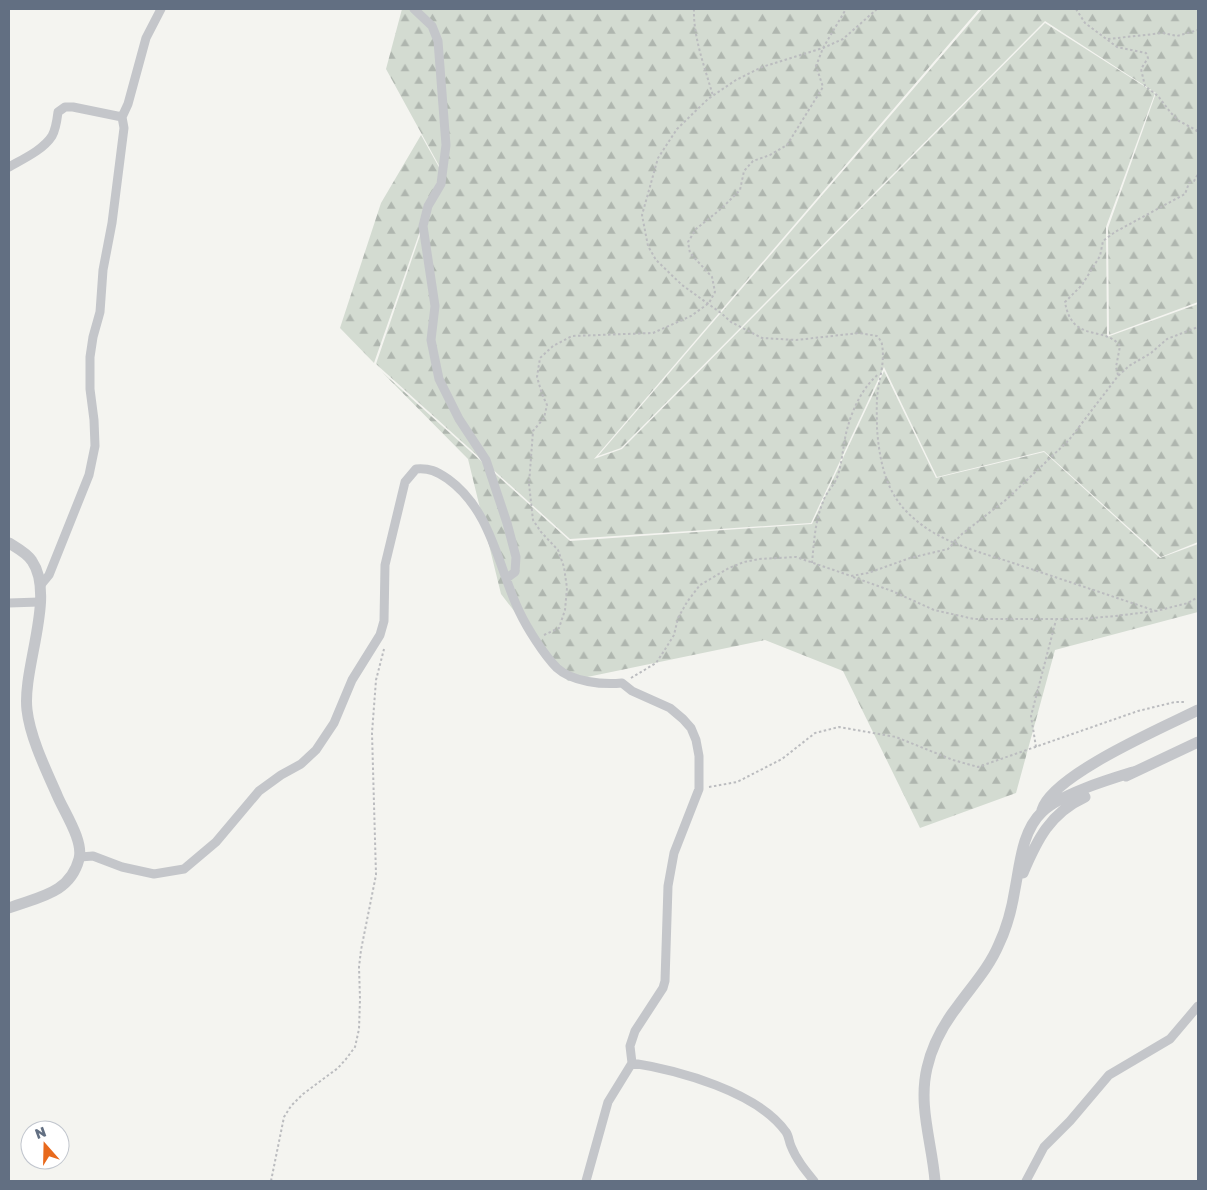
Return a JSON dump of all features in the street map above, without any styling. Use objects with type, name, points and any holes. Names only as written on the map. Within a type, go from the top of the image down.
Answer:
[{"type":"street","points":[[40,586],[49,575],[89,475],[95,446],[90,389],[90,356],[100,312],[103,270],[112,223],[124,128],[122,117],[128,104],[146,38],[161,9]]},
{"type":"street","points":[[414,9],[432,26],[438,41],[446,144],[441,184],[428,206],[423,226],[435,306],[431,340],[439,379],[460,419],[486,460],[496,489],[516,558],[515,572],[507,578]]},
{"type":"street","points":[[9,167],[46,143],[56,127],[58,112],[65,107],[122,117]]},
{"type":"street","points":[[80,857],[94,856],[122,867],[154,874],[184,869],[216,842],[259,791],[281,775],[301,764],[316,750],[334,723],[356,673],[380,635],[384,621],[385,565],[404,482],[416,469],[428,468],[442,475],[464,492],[475,506],[519,610],[536,639],[558,668],[572,676],[606,684],[622,682],[632,691],[670,708],[691,728],[696,740],[699,756],[699,789],[674,853],[668,886],[665,981],[663,988],[635,1030],[630,1046],[632,1063],[608,1102],[586,1181]]},
{"type":"street","points":[[9,542],[32,560],[38,574],[40,586],[36,640],[26,684],[27,712],[34,738],[49,777],[78,839],[80,857],[71,876],[54,892],[9,908]]},
{"type":"street","points":[[9,603],[39,602]]},
{"type":"street","points":[[1015,891],[1033,850],[1064,797],[1086,772],[1106,757],[1194,706]]},
{"type":"street","points":[[1041,812],[1064,797],[1132,772],[1198,742]]},
{"type":"street","points":[[935,1181],[925,1110],[925,1083],[930,1059],[948,1019],[982,975],[994,956],[1006,927],[1015,891],[1020,858],[1033,824],[1051,795],[1078,800],[1109,786],[1132,772]]},
{"type":"street","points":[[1026,1181],[1044,1147],[1070,1121],[1109,1075],[1170,1039],[1198,1006]]},
{"type":"street","points":[[632,1063],[665,1068],[702,1079],[763,1110],[787,1133],[797,1158],[814,1181]]},
{"type":"path","points":[[694,9],[700,49],[713,96]]},
{"type":"path","points":[[536,639],[559,628],[565,610],[567,588],[564,567],[558,550],[533,520],[529,484],[533,431],[544,418],[547,406],[537,377],[540,358],[553,346],[572,336],[653,333],[691,316],[708,303],[715,292],[712,277],[690,253],[688,242],[696,229],[722,208],[740,190],[744,171],[753,161],[770,155],[787,144],[822,87],[816,66],[822,48],[846,9]]},
{"type":"path","points":[[878,9],[843,39],[822,48],[762,67],[736,80],[713,96],[677,129],[658,158],[642,215],[648,246],[656,260],[682,285],[731,322],[762,338],[796,340],[859,333],[876,336],[882,343],[883,357],[878,393],[877,426],[883,470],[906,512],[940,538],[975,552],[1006,560],[1156,611]]},
{"type":"path","points":[[1076,9],[1085,23],[1116,47],[1146,53],[1148,58],[1141,69],[1145,86],[1158,96],[1171,113],[1180,121],[1196,130],[1198,134]]},
{"type":"path","points":[[1108,39],[1163,33],[1177,36],[1198,30]]},
{"type":"path","points":[[1118,376],[1116,367],[1120,346],[1116,340],[1082,330],[1067,316],[1065,302],[1082,285],[1100,256],[1103,241],[1115,232],[1185,194],[1189,183],[1194,181],[1198,174]]},
{"type":"path","points":[[851,576],[868,573],[910,558],[948,549],[987,513],[1007,499],[1069,440],[1118,376],[1129,366],[1151,353],[1167,340],[1198,327]]},
{"type":"path","points":[[812,563],[818,516],[824,499],[836,480],[848,425],[860,397],[872,379],[880,372]]},
{"type":"path","points":[[622,682],[638,675],[656,663],[674,635],[678,618],[687,602],[700,585],[729,568],[744,562],[778,557],[796,557],[892,591],[934,610],[974,619],[1056,620],[1115,616],[1156,611],[1188,603],[1198,597]]},
{"type":"path","points":[[1036,747],[1031,716],[1056,620]]},
{"type":"path","points":[[271,1181],[284,1116],[290,1106],[303,1094],[346,1060],[355,1047],[359,1029],[359,967],[376,875],[372,733],[376,680],[384,653],[385,640],[380,635]]},
{"type":"path","points":[[699,789],[737,782],[782,759],[815,733],[839,727],[896,736],[953,760],[978,767],[1138,711],[1176,702],[1194,706]]},
{"type":"green space","points":[[402,9],[979,9],[594,459],[622,449],[1045,23],[1155,93],[1106,227],[1107,337],[1198,304],[1198,542],[1161,557],[1044,451],[937,477],[884,367],[811,523],[570,539],[376,364],[442,171],[386,69]]},
{"type":"green space","points":[[982,9],[1198,9],[1198,302],[1109,335],[1108,228],[1156,93],[1045,21],[621,448],[598,456]]},
{"type":"green space","points":[[421,135],[441,171],[374,363],[340,328],[381,203]]},
{"type":"green space","points":[[884,371],[936,478],[1044,452],[1160,558],[1198,544],[1198,612],[1055,650],[1016,793],[920,828],[843,671],[765,640],[568,681],[501,594],[468,459],[382,372],[570,541],[812,524]]}]
